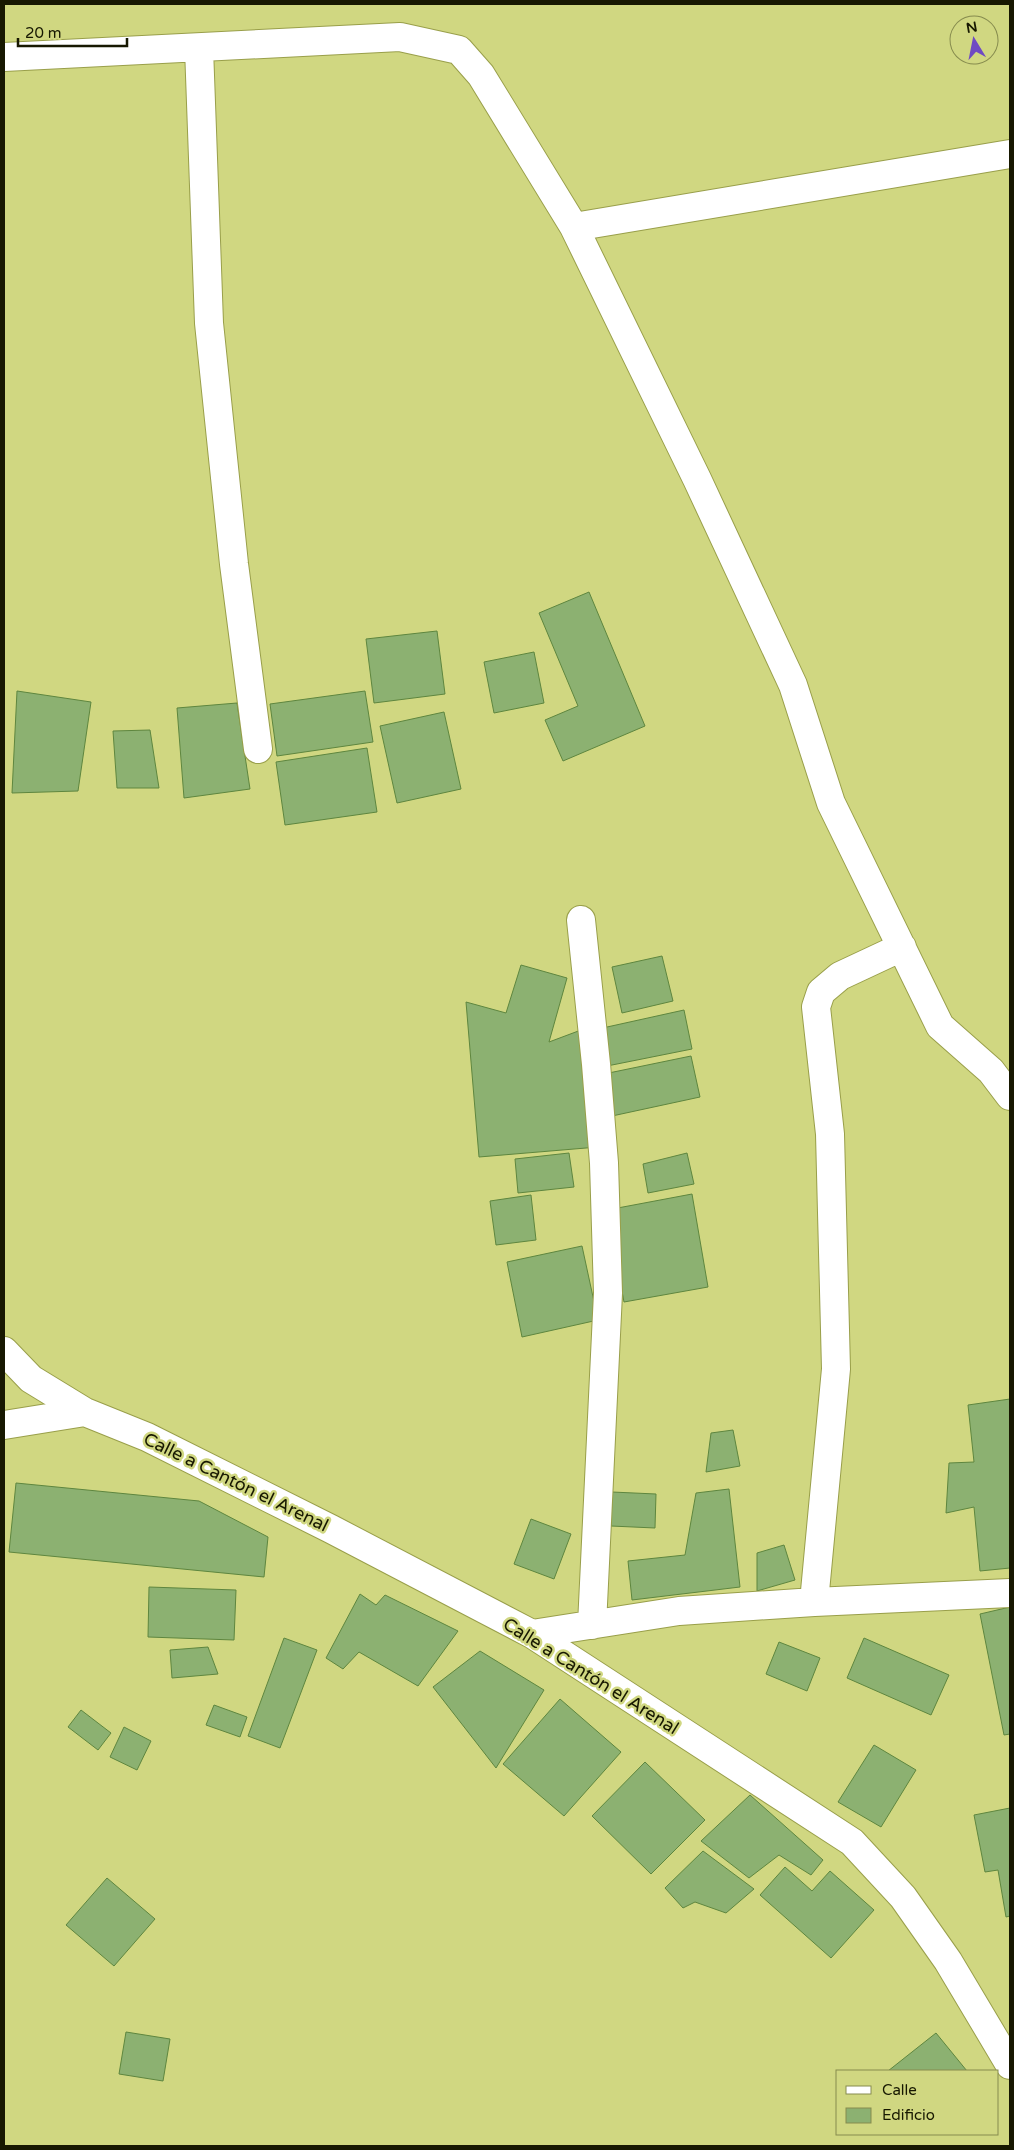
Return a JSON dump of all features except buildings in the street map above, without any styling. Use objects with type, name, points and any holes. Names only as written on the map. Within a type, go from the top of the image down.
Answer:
[{"type":"street","points":[[4,57],[400,37],[460,50],[481,75],[574,227],[697,479],[793,685],[831,803],[940,1026],[991,1071],[1010,1096]]},
{"type":"street","points":[[199,48],[209,323],[234,564],[258,749]]},
{"type":"street","points":[[574,227],[1010,154]]},
{"type":"street","points":[[581,920],[604,1163],[608,1294],[592,1625]]},
{"type":"street","points":[[814,1602],[836,1369],[830,1134],[816,1006],[821,992],[840,976],[902,947]]},
{"type":"street","name":"Calle a Cantón el Arenal","points":[[4,1351],[31,1379],[85,1412],[147,1437],[331,1529],[532,1634],[852,1842],[903,1897],[948,1961],[1010,2065]]},
{"type":"street","points":[[4,1425],[85,1412]]},
{"type":"street","points":[[532,1634],[679,1611],[814,1602],[1010,1593]]}]
